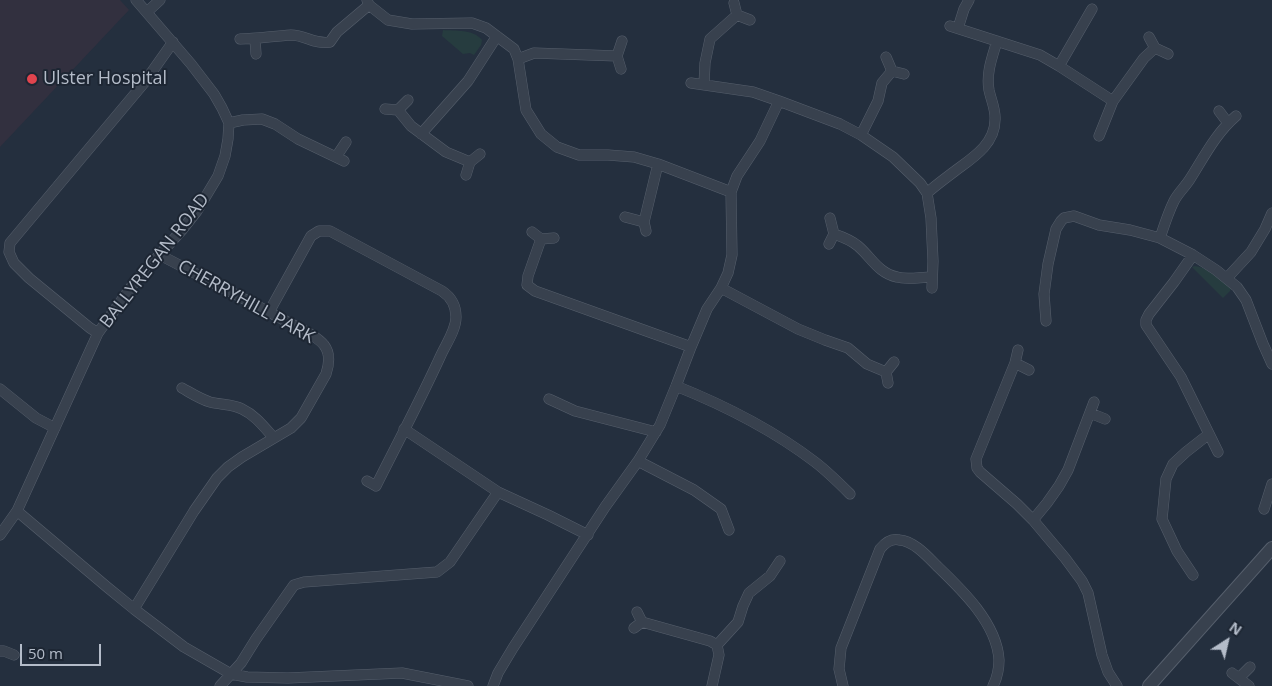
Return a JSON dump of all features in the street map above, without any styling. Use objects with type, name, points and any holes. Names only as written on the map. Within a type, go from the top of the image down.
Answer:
[{"type":"street","points":[[136,0],[173,42],[214,94],[229,123],[262,119],[340,159],[346,142]]},
{"type":"street","points":[[147,12],[160,0]]},
{"type":"street","points":[[969,0],[954,27],[1040,55],[1113,101]]},
{"type":"street","points":[[240,40],[294,35],[323,44],[330,42],[337,32],[368,2],[388,20],[412,24],[472,23],[486,28],[514,49],[518,59],[526,110],[541,134],[557,147],[578,155],[634,157],[658,164],[731,192]]},
{"type":"street","points":[[734,3],[737,15]]},
{"type":"street","points":[[1060,66],[1092,9]]},
{"type":"street","points":[[737,15],[750,20]]},
{"type":"street","points":[[704,85],[710,39],[737,15]]},
{"type":"street","points":[[421,134],[468,81],[497,36]]},
{"type":"street","points":[[1149,36],[1155,48],[1168,54]]},
{"type":"street","points":[[254,39],[256,54]]},
{"type":"street","points":[[621,69],[617,56],[622,41]]},
{"type":"street","points":[[98,333],[36,284],[14,263],[9,252],[10,243],[144,83],[168,52],[173,42]]},
{"type":"street","points":[[927,192],[974,158],[982,150],[993,133],[996,117],[989,89],[988,74],[997,42]]},
{"type":"street","points":[[1100,136],[1113,101],[1144,58],[1155,48]]},
{"type":"street","points":[[518,59],[534,53],[617,56]]},
{"type":"street","points":[[886,57],[892,71]]},
{"type":"street","points":[[861,135],[878,101],[882,83],[892,71]]},
{"type":"street","points":[[892,71],[904,74]]},
{"type":"street","points":[[691,83],[753,92],[779,101],[840,124],[861,135],[893,157],[927,192],[931,218],[932,288]]},
{"type":"street","points":[[398,110],[408,100]]},
{"type":"street","points":[[493,686],[513,648],[660,425],[707,309],[721,288],[728,273],[732,255],[731,192],[737,176],[760,142],[779,101]]},
{"type":"street","points":[[385,109],[398,110],[411,126],[421,134],[446,152],[470,162]]},
{"type":"street","points":[[1160,238],[1174,201],[1190,179],[1204,154],[1232,120],[1219,111]]},
{"type":"street","name":"BALLYREGAN ROAD","points":[[0,535],[17,511],[98,333],[134,283],[197,211],[218,176],[225,156],[229,123]]},
{"type":"street","points":[[466,175],[470,162],[480,154]]},
{"type":"street","points":[[625,217],[645,227],[658,164]]},
{"type":"street","points":[[1226,278],[1251,252],[1272,213]]},
{"type":"street","points":[[1046,321],[1044,294],[1048,264],[1056,229],[1064,218],[1074,216],[1099,224],[1160,238],[1194,255],[1226,278],[1237,287],[1246,300],[1272,364]]},
{"type":"street","points":[[830,218],[832,239],[846,238],[854,242],[877,267],[890,275],[902,278],[932,277]]},
{"type":"street","points":[[269,312],[311,236],[319,231],[330,231],[447,294],[453,303],[456,309],[454,326],[433,372],[376,486],[367,481]]},
{"type":"street","points":[[532,232],[541,239],[554,238]]},
{"type":"street","points":[[541,239],[528,276],[528,285],[535,291],[690,347]]},
{"type":"street","name":"CHERRYHILL PARK","points":[[134,609],[194,511],[217,478],[242,457],[291,428],[302,418],[326,374],[329,359],[324,345],[316,339],[160,255]]},
{"type":"street","points":[[1194,255],[1148,314],[1145,322],[1147,328],[1181,377],[1218,452]]},
{"type":"street","points":[[721,288],[798,328],[848,348],[867,364],[886,372]]},
{"type":"street","points":[[1018,350],[1015,363],[976,459],[976,465],[980,472],[1033,520],[1082,580],[1088,593],[1102,655],[1108,672],[1117,686]]},
{"type":"street","points":[[888,383],[886,372],[894,362]]},
{"type":"street","points":[[1015,363],[1029,370]]},
{"type":"street","points":[[676,386],[701,396],[763,427],[817,463],[850,494]]},
{"type":"street","points":[[182,388],[210,402],[243,409],[252,415],[274,438]]},
{"type":"street","points":[[0,390],[36,418],[55,428]]},
{"type":"street","points":[[549,399],[575,411],[656,432]]},
{"type":"street","points":[[1033,520],[1059,486],[1068,470],[1094,402]]},
{"type":"street","points":[[1090,413],[1105,419]]},
{"type":"street","points":[[404,429],[498,492],[588,535]]},
{"type":"street","points":[[1193,575],[1177,550],[1162,519],[1166,479],[1173,464],[1209,434]]},
{"type":"street","points":[[638,461],[694,490],[721,509],[729,530]]},
{"type":"street","points":[[1264,509],[1272,484]]},
{"type":"street","points":[[220,686],[241,662],[294,585],[304,582],[437,572],[450,562],[498,492]]},
{"type":"street","points":[[17,511],[134,609],[184,647],[231,674],[248,677],[288,678],[402,673],[468,686]]},
{"type":"street","points":[[843,686],[839,669],[841,648],[880,549],[886,542],[896,539],[909,543],[930,559],[967,597],[980,614],[989,628],[998,651],[998,669],[993,686]]},
{"type":"street","points":[[1149,686],[1272,548]]},
{"type":"street","points":[[717,646],[738,622],[749,593],[770,576],[780,561]]},
{"type":"street","points":[[637,612],[638,625],[710,641],[717,646],[719,655],[712,686]]},
{"type":"street","points":[[0,651],[14,655]]},
{"type":"street","points":[[1249,686],[1235,676],[1250,667]]},
{"type":"shaded area","name":"Ulster Hospital","points":[[0,0],[120,0],[129,10],[0,147]]},
{"type":"green space","points":[[443,30],[464,31],[474,34],[482,40],[481,45],[474,55],[470,53],[463,54],[442,36]]},
{"type":"green space","points":[[1195,266],[1214,274],[1231,288],[1230,291],[1223,298],[1192,267]]},
{"type":"place","name":"Ulster Hospital","points":[[32,79]]}]
